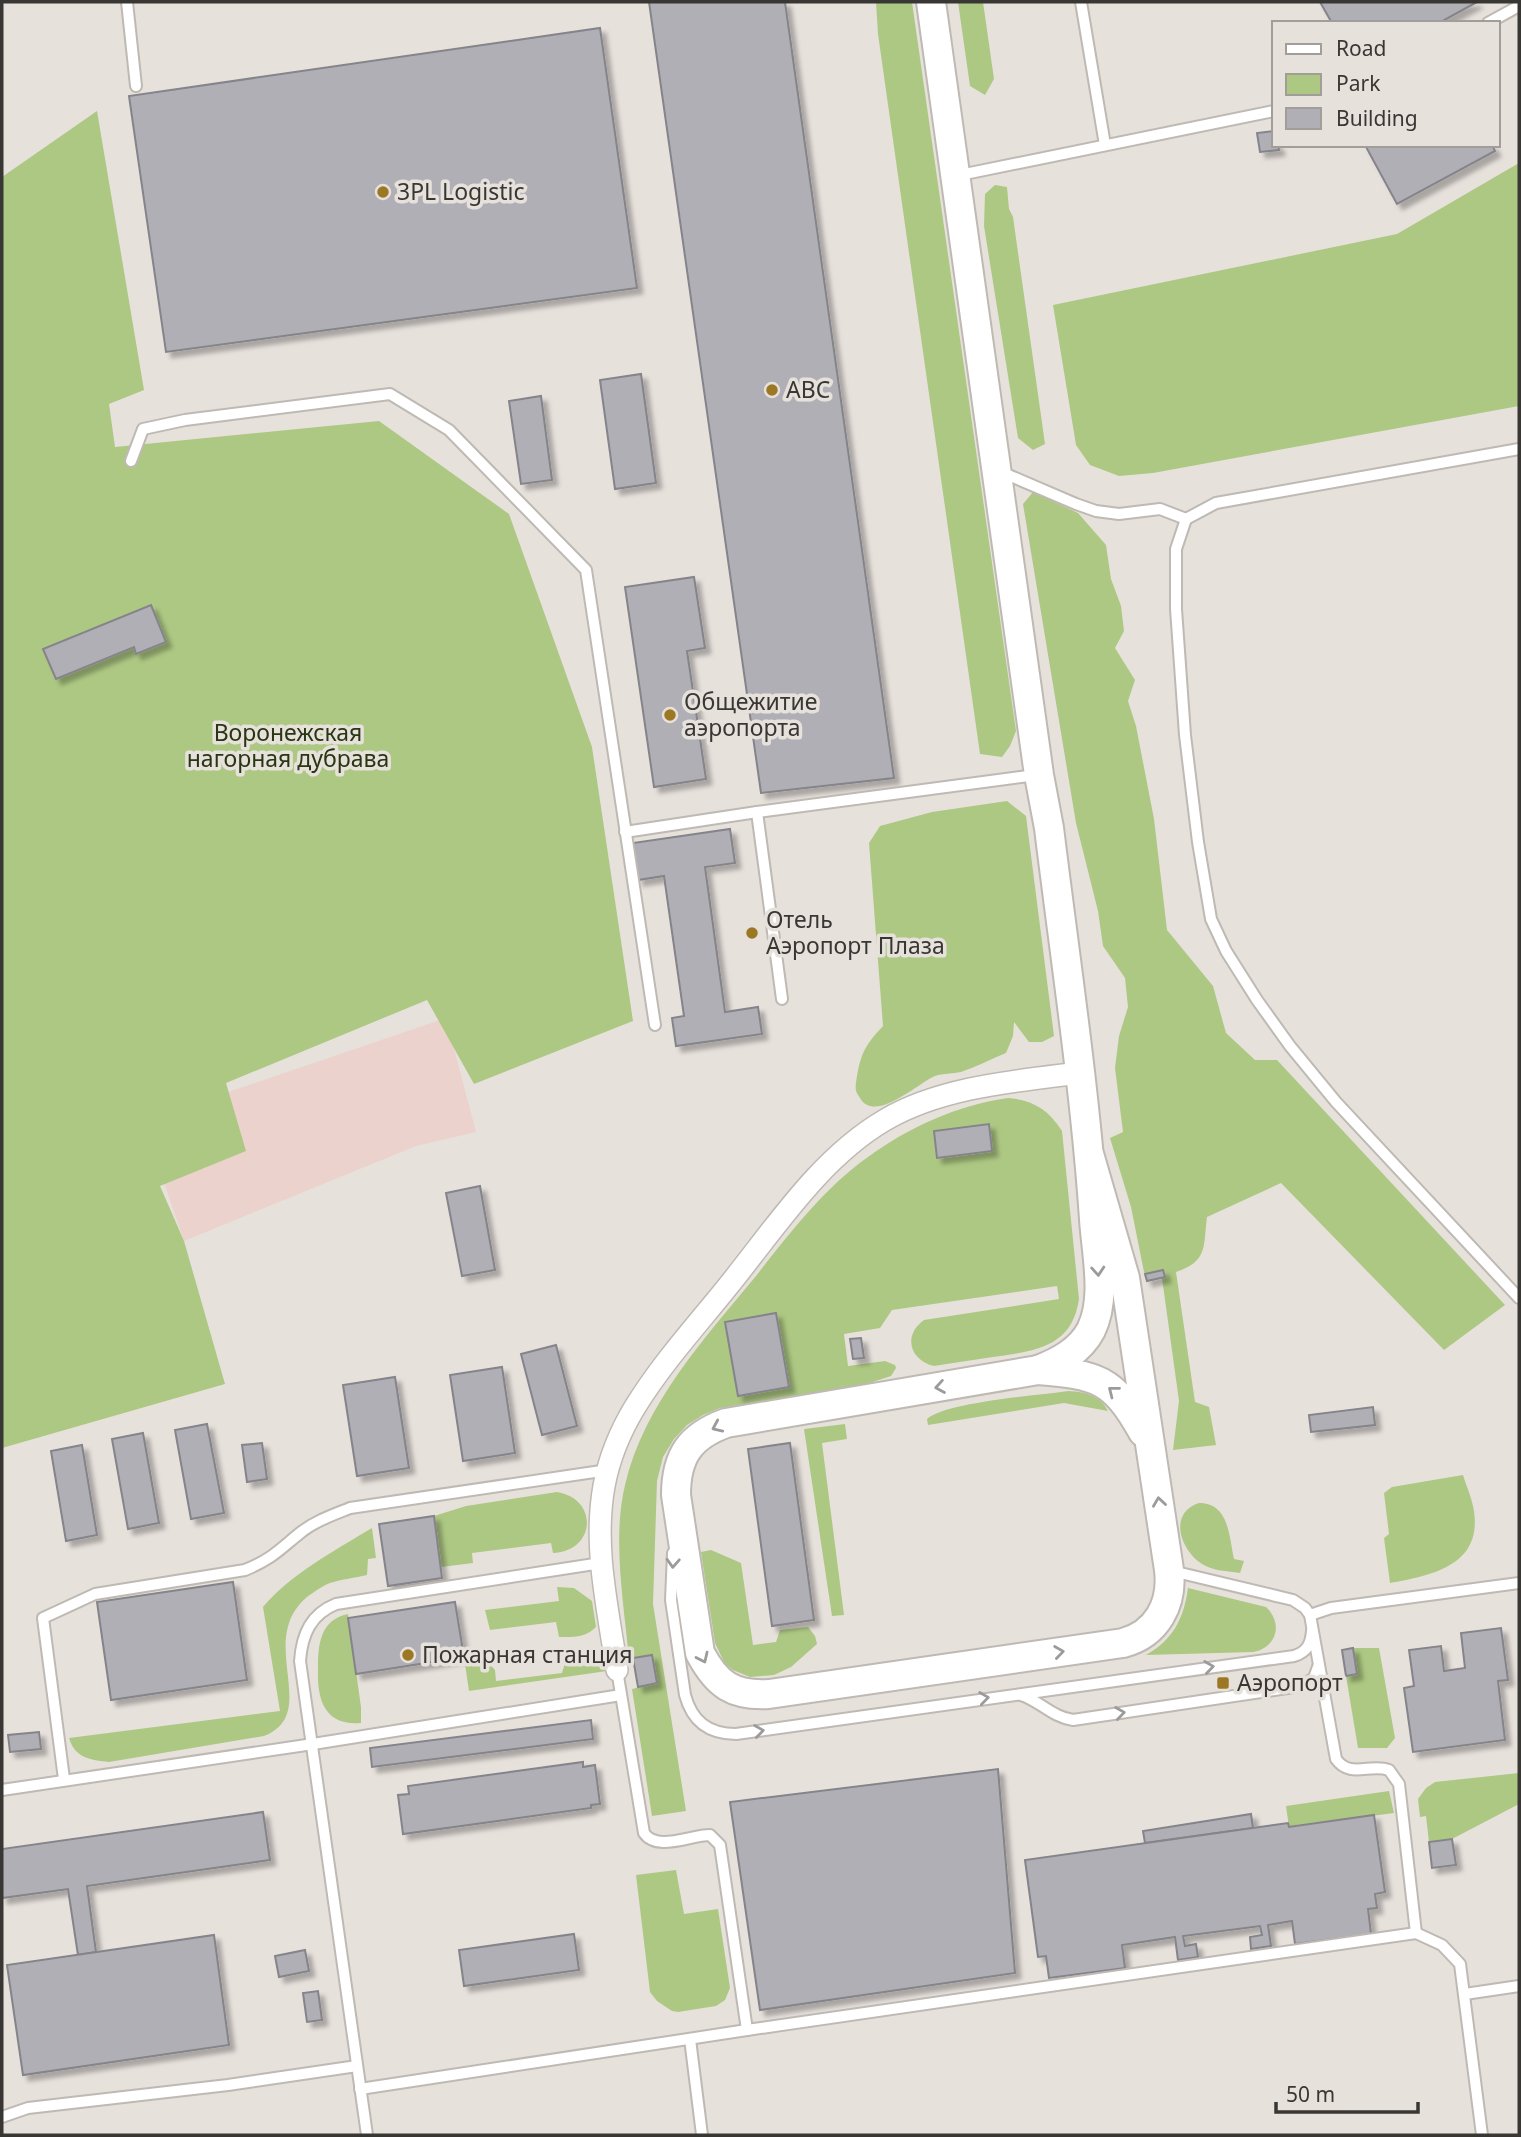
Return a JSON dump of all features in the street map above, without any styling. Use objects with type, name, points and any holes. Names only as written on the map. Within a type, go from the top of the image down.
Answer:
[{"type":"main road","points":[[931,2],[1039,775],[1049,828],[1089,1154],[1099,1283],[1097,1311],[1092,1329],[1082,1344],[1060,1362],[1038,1370],[726,1423],[711,1428],[688,1447],[680,1461],[676,1477],[676,1495],[700,1653],[712,1674],[722,1684],[752,1695],[1133,1640],[1144,1635],[1156,1623],[1169,1597],[1169,1570],[1125,1278],[1089,1154]]},
{"type":"main road","points":[[1038,1370],[1085,1375],[1105,1384],[1122,1398],[1151,1447]]},
{"type":"street","points":[[617,1670],[601,1563],[601,1505],[608,1471],[621,1435],[634,1409],[664,1365],[815,1180],[862,1136],[900,1112],[964,1092],[996,1084],[1079,1073]]},
{"type":"lane","points":[[127,2],[136,86]]},
{"type":"lane","points":[[1081,2],[1105,145]]},
{"type":"lane","points":[[1492,21],[1519,6]]},
{"type":"lane","points":[[956,176],[1272,111]]},
{"type":"lane","points":[[131,461],[144,429],[185,420],[390,394],[449,430],[586,570],[655,1025]]},
{"type":"lane","points":[[1519,449],[1216,503],[1186,519],[1176,549],[1176,609],[1185,735],[1211,919],[1226,951],[1257,1000],[1335,1102],[1519,1298]]},
{"type":"lane","points":[[996,469],[1096,511],[1119,514],[1160,509],[1186,519]]},
{"type":"lane","points":[[625,832],[1039,775]]},
{"type":"lane","points":[[757,812],[782,999]]},
{"type":"lane","points":[[64,1779],[43,1618],[95,1594],[245,1570],[265,1562],[301,1532],[350,1508],[608,1471]]},
{"type":"lane","points":[[676,1495],[671,1600],[689,1709],[708,1729],[722,1734],[1294,1656],[1309,1645],[1312,1631]]},
{"type":"lane","points":[[367,2135],[300,1661],[309,1625],[324,1609],[349,1601],[601,1563]]},
{"type":"lane","points":[[1169,1570],[1293,1600],[1306,1608],[1310,1615],[1336,1759],[1350,1770],[1389,1770],[1399,1784],[1416,1933]]},
{"type":"lane","points":[[1310,1615],[1331,1608],[1519,1583]]},
{"type":"lane","points":[[1010,1695],[1029,1697],[1052,1714],[1073,1720],[1301,1686],[1314,1678],[1318,1664]]},
{"type":"lane","points":[[617,1670],[642,1829],[646,1837],[658,1842],[710,1835],[720,1844],[747,2030]]},
{"type":"lane","points":[[2,1790],[621,1695]]},
{"type":"lane","points":[[360,2089],[1416,1933],[1441,1945],[1453,1954],[1460,1964],[1482,2135]]},
{"type":"lane","points":[[1465,1994],[1519,1986]]},
{"type":"lane","points":[[690,2039],[702,2135]]},
{"type":"lane","points":[[2,2117],[28,2108],[228,2085],[357,2066]]},
{"type":"shaded area","points":[[446,1018],[476,1132],[416,1146],[184,1241],[143,1121]]},
{"type":"green space","points":[[876,2],[912,2],[1016,731],[1002,757],[980,754],[878,34]]},
{"type":"green space","points":[[958,2],[983,2],[994,79],[985,95],[970,86]]},
{"type":"green space","name":"Воронежская нагорная дубрава","points":[[97,111],[144,390],[109,404],[115,447],[379,421],[509,514],[592,747],[633,1021],[474,1084],[427,1000],[226,1083],[246,1151],[160,1186],[184,1241],[225,1384],[2,1448],[2,177]]},
{"type":"green space","points":[[1519,163],[1519,406],[1153,473],[1119,476],[1090,465],[1076,445],[1053,305],[1397,234]]},
{"type":"green space","points":[[995,185],[1007,187],[1009,209],[1013,217],[1045,444],[1033,450],[1018,438],[984,226],[985,194]]},
{"type":"green space","points":[[1033,492],[1078,513],[1106,545],[1111,579],[1121,606],[1124,631],[1115,648],[1135,680],[1128,701],[1136,726],[1154,819],[1167,930],[1213,986],[1226,1033],[1255,1060],[1277,1060],[1505,1305],[1444,1350],[1281,1183],[1207,1217],[1204,1245],[1199,1258],[1176,1272],[1195,1402],[1209,1407],[1216,1445],[1173,1450],[1179,1401],[1162,1278],[1165,1277],[1164,1271],[1144,1272],[1131,1207],[1110,1138],[1123,1132],[1115,1068],[1119,1036],[1128,1007],[1125,978],[1103,946],[1098,911],[1076,823],[1023,504]]},
{"type":"green space","points":[[1007,801],[1026,816],[1054,1036],[1042,1042],[1029,1042],[1014,1022],[1013,1036],[1006,1053],[961,1072],[935,1076],[886,1104],[876,1107],[867,1105],[856,1091],[861,1058],[871,1039],[883,1026],[869,843],[880,826],[932,812]]},
{"type":"green space","points":[[1008,1098],[1040,1107],[1062,1131],[1079,1299],[1075,1315],[1060,1337],[1036,1349],[934,1366],[919,1358],[912,1346],[913,1333],[924,1320],[1059,1299],[1057,1286],[892,1310],[880,1328],[844,1334],[848,1366],[885,1361],[895,1365],[891,1376],[854,1388],[720,1408],[687,1425],[674,1439],[663,1457],[657,1481],[653,1604],[686,1811],[652,1816],[632,1689],[657,1683],[652,1655],[629,1659],[619,1549],[625,1485],[646,1427],[697,1348],[794,1228],[852,1169],[917,1127],[971,1106]]},
{"type":"green space","points":[[1069,1391],[1092,1395],[1101,1401],[1108,1411],[1064,1403],[928,1425],[927,1419],[953,1408]]},
{"type":"green space","points":[[845,1424],[847,1439],[822,1443],[844,1615],[832,1616],[804,1429]]},
{"type":"green space","points":[[1463,1475],[1473,1506],[1475,1526],[1464,1554],[1453,1563],[1424,1576],[1390,1583],[1384,1538],[1389,1534],[1384,1493],[1392,1487]]},
{"type":"green space","points":[[557,1492],[571,1497],[580,1504],[586,1514],[587,1524],[578,1544],[553,1553],[551,1543],[472,1553],[473,1563],[441,1567],[434,1516],[466,1506]]},
{"type":"green space","points":[[1199,1503],[1209,1504],[1222,1515],[1229,1531],[1234,1559],[1244,1561],[1240,1573],[1206,1566],[1188,1550],[1183,1541],[1181,1523],[1189,1508]]},
{"type":"green space","points":[[372,1528],[376,1558],[368,1559],[367,1575],[324,1586],[307,1597],[293,1615],[286,1634],[288,1711],[280,1725],[264,1736],[109,1762],[90,1759],[75,1750],[69,1738],[280,1711],[263,1607],[300,1573]]},
{"type":"green space","points":[[711,1550],[741,1563],[753,1645],[776,1642],[780,1630],[808,1627],[815,1636],[817,1644],[791,1667],[774,1675],[750,1677],[725,1664],[715,1643],[701,1552]]},
{"type":"green space","points":[[557,1587],[574,1588],[592,1601],[596,1627],[592,1631],[583,1635],[559,1637],[556,1622],[490,1630],[485,1610],[559,1601]]},
{"type":"green space","points":[[1188,1588],[1266,1607],[1275,1621],[1272,1640],[1261,1650],[1253,1652],[1146,1655],[1176,1627],[1184,1609]]},
{"type":"green space","points":[[348,1614],[361,1723],[348,1723],[331,1715],[321,1700],[319,1691],[318,1660],[323,1634],[332,1622]]},
{"type":"green space","points":[[1353,1648],[1379,1648],[1395,1738],[1387,1748],[1358,1748],[1346,1676],[1357,1674]]},
{"type":"green space","points":[[597,1655],[603,1659],[607,1671],[469,1691],[464,1657],[486,1660],[495,1670],[496,1681],[562,1673],[565,1663],[571,1657]]},
{"type":"green space","points":[[1519,1773],[1519,1804],[1452,1839],[1429,1842],[1426,1816],[1420,1817],[1418,1799],[1426,1788],[1435,1782]]},
{"type":"green space","points":[[1389,1791],[1394,1813],[1289,1827],[1286,1806]]},
{"type":"green space","points":[[676,1870],[684,1914],[718,1909],[730,1988],[725,2000],[716,2006],[678,2012],[657,2001],[650,1992],[636,1875]]},
{"type":"building","name":"ABC","points":[[649,2],[785,2],[894,778],[761,793]]},
{"type":"building","points":[[1320,2],[1477,2],[1443,21],[1331,21]]},
{"type":"building","name":"3PL Logistic","points":[[600,28],[637,288],[166,352],[129,96]]},
{"type":"building","points":[[1272,131],[1272,147],[1278,147],[1279,150],[1260,152],[1257,133]]},
{"type":"building","points":[[1366,147],[1493,147],[1495,151],[1397,204]]},
{"type":"building","points":[[641,374],[656,483],[615,489],[600,380]]},
{"type":"building","points":[[541,396],[552,480],[521,484],[509,401]]},
{"type":"building","name":"Общежитие аэропорта","points":[[694,577],[705,648],[687,651],[706,779],[654,787],[625,587]]},
{"type":"building","points":[[151,605],[166,642],[136,654],[134,647],[56,679],[43,649]]},
{"type":"building","points":[[730,829],[735,863],[705,867],[725,1012],[758,1007],[762,1034],[676,1046],[672,1018],[684,1016],[664,876],[638,880],[633,843]]},
{"type":"building","points":[[989,1124],[992,1151],[937,1158],[934,1131]]},
{"type":"building","points":[[480,1186],[495,1270],[462,1276],[446,1193]]},
{"type":"building","points":[[1163,1270],[1165,1277],[1147,1281],[1145,1274]]},
{"type":"building","points":[[776,1313],[789,1387],[738,1396],[725,1322]]},
{"type":"building","points":[[861,1338],[864,1358],[853,1359],[850,1339]]},
{"type":"building","points":[[556,1345],[577,1426],[542,1435],[521,1354]]},
{"type":"building","points":[[502,1367],[515,1453],[463,1461],[450,1375]]},
{"type":"building","points":[[395,1377],[409,1468],[357,1476],[343,1385]]},
{"type":"building","points":[[1373,1407],[1375,1425],[1311,1432],[1309,1415]]},
{"type":"building","points":[[207,1424],[224,1513],[191,1519],[175,1430]]},
{"type":"building","points":[[143,1433],[159,1523],[128,1529],[112,1439]]},
{"type":"building","points":[[262,1443],[267,1479],[247,1482],[242,1445]]},
{"type":"building","points":[[790,1443],[814,1620],[772,1626],[748,1449]]},
{"type":"building","points":[[82,1445],[97,1535],[66,1541],[51,1451]]},
{"type":"building","points":[[434,1516],[442,1578],[388,1586],[379,1524]]},
{"type":"building","points":[[233,1582],[247,1680],[111,1700],[97,1602]]},
{"type":"building","points":[[455,1602],[464,1657],[356,1674],[348,1618]]},
{"type":"building","points":[[1501,1628],[1508,1680],[1498,1681],[1505,1740],[1413,1752],[1404,1688],[1414,1686],[1409,1650],[1441,1646],[1444,1671],[1465,1668],[1461,1633]]},
{"type":"building","points":[[1353,1648],[1357,1674],[1346,1676],[1342,1650]]},
{"type":"building","points":[[652,1655],[657,1683],[638,1687],[633,1658]]},
{"type":"building","points":[[591,1720],[593,1739],[372,1767],[370,1748]]},
{"type":"building","points":[[39,1732],[41,1749],[10,1752],[8,1735]]},
{"type":"building","points":[[583,1762],[583,1767],[595,1765],[600,1804],[591,1805],[591,1808],[403,1834],[398,1795],[409,1794],[408,1786]]},
{"type":"building","points":[[998,1769],[1015,1973],[760,2010],[730,1802]]},
{"type":"building","points":[[263,1812],[270,1860],[87,1886],[96,1952],[78,1955],[68,1889],[2,1898],[2,1849]]},
{"type":"building","points":[[1251,1814],[1253,1828],[1145,1843],[1143,1831]]},
{"type":"building","points":[[1374,1815],[1385,1892],[1375,1894],[1377,1908],[1368,1909],[1371,1934],[1295,1944],[1292,1921],[1268,1925],[1271,1946],[1251,1949],[1250,1937],[1262,1935],[1260,1926],[1183,1936],[1185,1946],[1196,1944],[1198,1957],[1178,1960],[1175,1937],[1122,1945],[1125,1968],[1049,1978],[1046,1956],[1038,1957],[1025,1860],[1288,1823],[1289,1827]]},
{"type":"building","points":[[1452,1839],[1456,1865],[1432,1868],[1429,1842]]},
{"type":"building","points":[[574,1934],[579,1970],[464,1986],[459,1950]]},
{"type":"building","points":[[214,1935],[229,2045],[23,2075],[7,1965]]},
{"type":"building","points":[[305,1950],[309,1971],[279,1977],[275,1956]]},
{"type":"building","points":[[318,1991],[322,2020],[307,2022],[303,1993]]},
{"type":"place","name":"3PL Logistic","points":[[383,192]]},
{"type":"place","name":"ABC","points":[[772,390]]},
{"type":"place","name":"Общежитие аэропорта","points":[[670,715]]},
{"type":"place","name":"Отель Аэропорт Плаза","points":[[752,933]]},
{"type":"place","name":"Пожарная станция","points":[[408,1655]]},
{"type":"place","name":"Аэропорт","points":[[1223,1683]]}]
